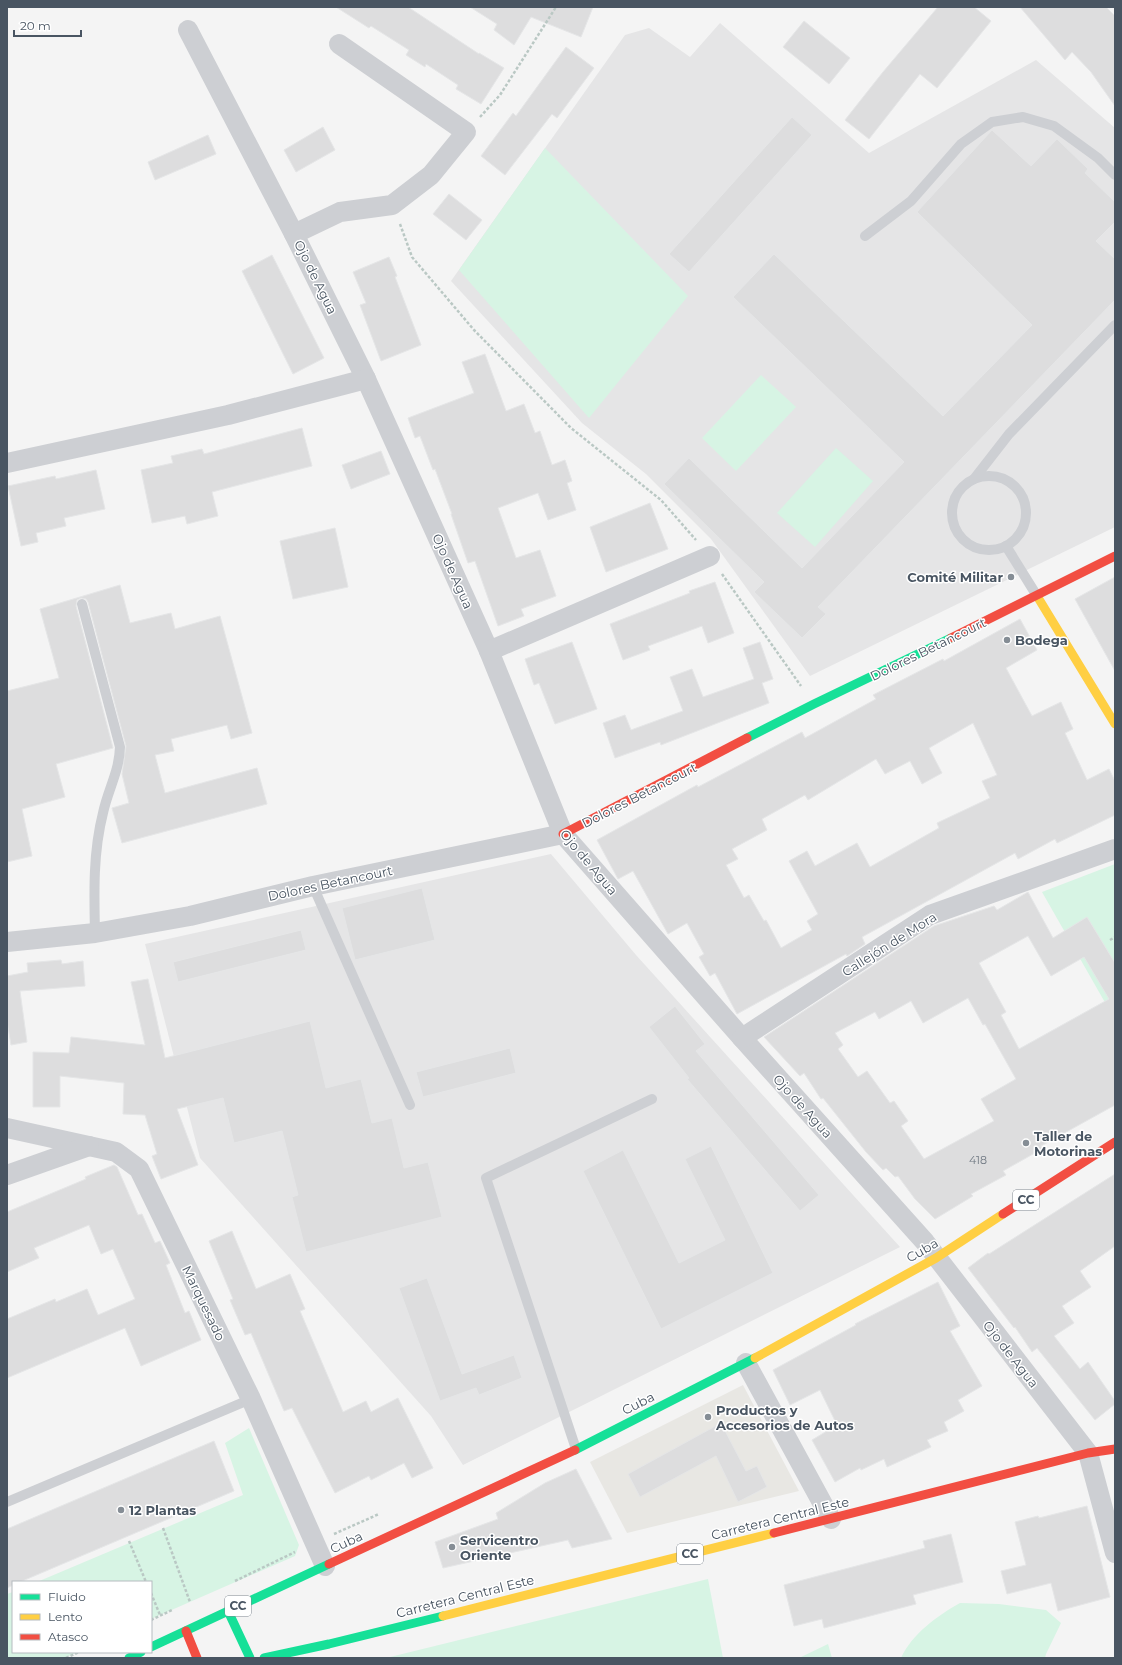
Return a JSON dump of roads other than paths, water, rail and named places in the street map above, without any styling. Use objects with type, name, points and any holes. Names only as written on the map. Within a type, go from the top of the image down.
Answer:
[{"type":"main road","name":"Dolores Betancourt","points":[[563,834],[814,704],[1037,596],[1115,556]]},
{"type":"main road","points":[[1037,596],[1115,724]]},
{"type":"main road","name":"Cuba","points":[[152,1647],[576,1449],[746,1363],[936,1258],[1115,1142]]},
{"type":"main road","name":"Carretera Central Este","points":[[264,1658],[329,1644],[831,1519],[1088,1453],[1115,1449]]},
{"type":"main road","points":[[228,1611],[250,1658]]},
{"type":"main road","points":[[186,1631],[197,1658]]},
{"type":"main road","points":[[128,1658],[139,1653]]},
{"type":"street","name":"Ojo de Agua","points":[[188,30],[294,234],[366,379],[489,651],[563,834],[742,1038],[925,1242],[1088,1453],[1115,1553]]},
{"type":"street","points":[[294,234],[340,212],[392,205],[431,175],[466,132],[339,44]]},
{"type":"street","points":[[7,463],[228,415],[366,379]]},
{"type":"street","points":[[489,651],[710,556]]},
{"type":"street","name":"Dolores Betancourt","points":[[7,942],[95,933],[190,916],[313,886],[563,834]]},
{"type":"street","name":"Callejón de Mora","points":[[742,1038],[930,915],[1115,849]]},
{"type":"street","name":"Marquesado","points":[[7,1128],[116,1152],[139,1169],[251,1399],[326,1566]]},
{"type":"street","points":[[7,1175],[89,1146]]},
{"type":"street","points":[[746,1363],[831,1519]]},
{"type":"lane","points":[[864,236],[911,202],[961,144],[992,122],[1023,117],[1054,126],[1098,158],[1115,175]]},
{"type":"lane","points":[[974,479],[1009,434],[1115,325]]},
{"type":"lane","points":[[986,476],[998,476],[1009,481],[1018,489],[1024,499],[1027,511],[1026,522],[1021,534],[1013,543],[1006,546],[989,551],[976,548],[965,542],[957,532],[952,520],[952,508],[956,496],[964,485],[974,479],[986,476]]},
{"type":"lane","points":[[1006,546],[1037,596]]},
{"type":"lane","points":[[82,604],[120,747],[119,764],[103,812],[98,838],[94,886],[95,933]]},
{"type":"lane","points":[[313,886],[410,1105]]},
{"type":"lane","points":[[576,1449],[486,1178],[652,1098]]},
{"type":"lane","points":[[7,1502],[251,1399]]},
{"type":"lane","points":[[316,1658],[329,1644]]},
{"type":"place","name":"Comité Militar","points":[[1011,577]]},
{"type":"place","name":"Bodega","points":[[1007,640]]},
{"type":"place","name":"Taller de Motorinas","points":[[1026,1143]]},
{"type":"place","name":"Productos y Accesorios de Autos","points":[[708,1417]]},
{"type":"place","name":"12 Plantas","points":[[121,1510]]},
{"type":"place","name":"Servicentro Oriente","points":[[452,1547]]}]
